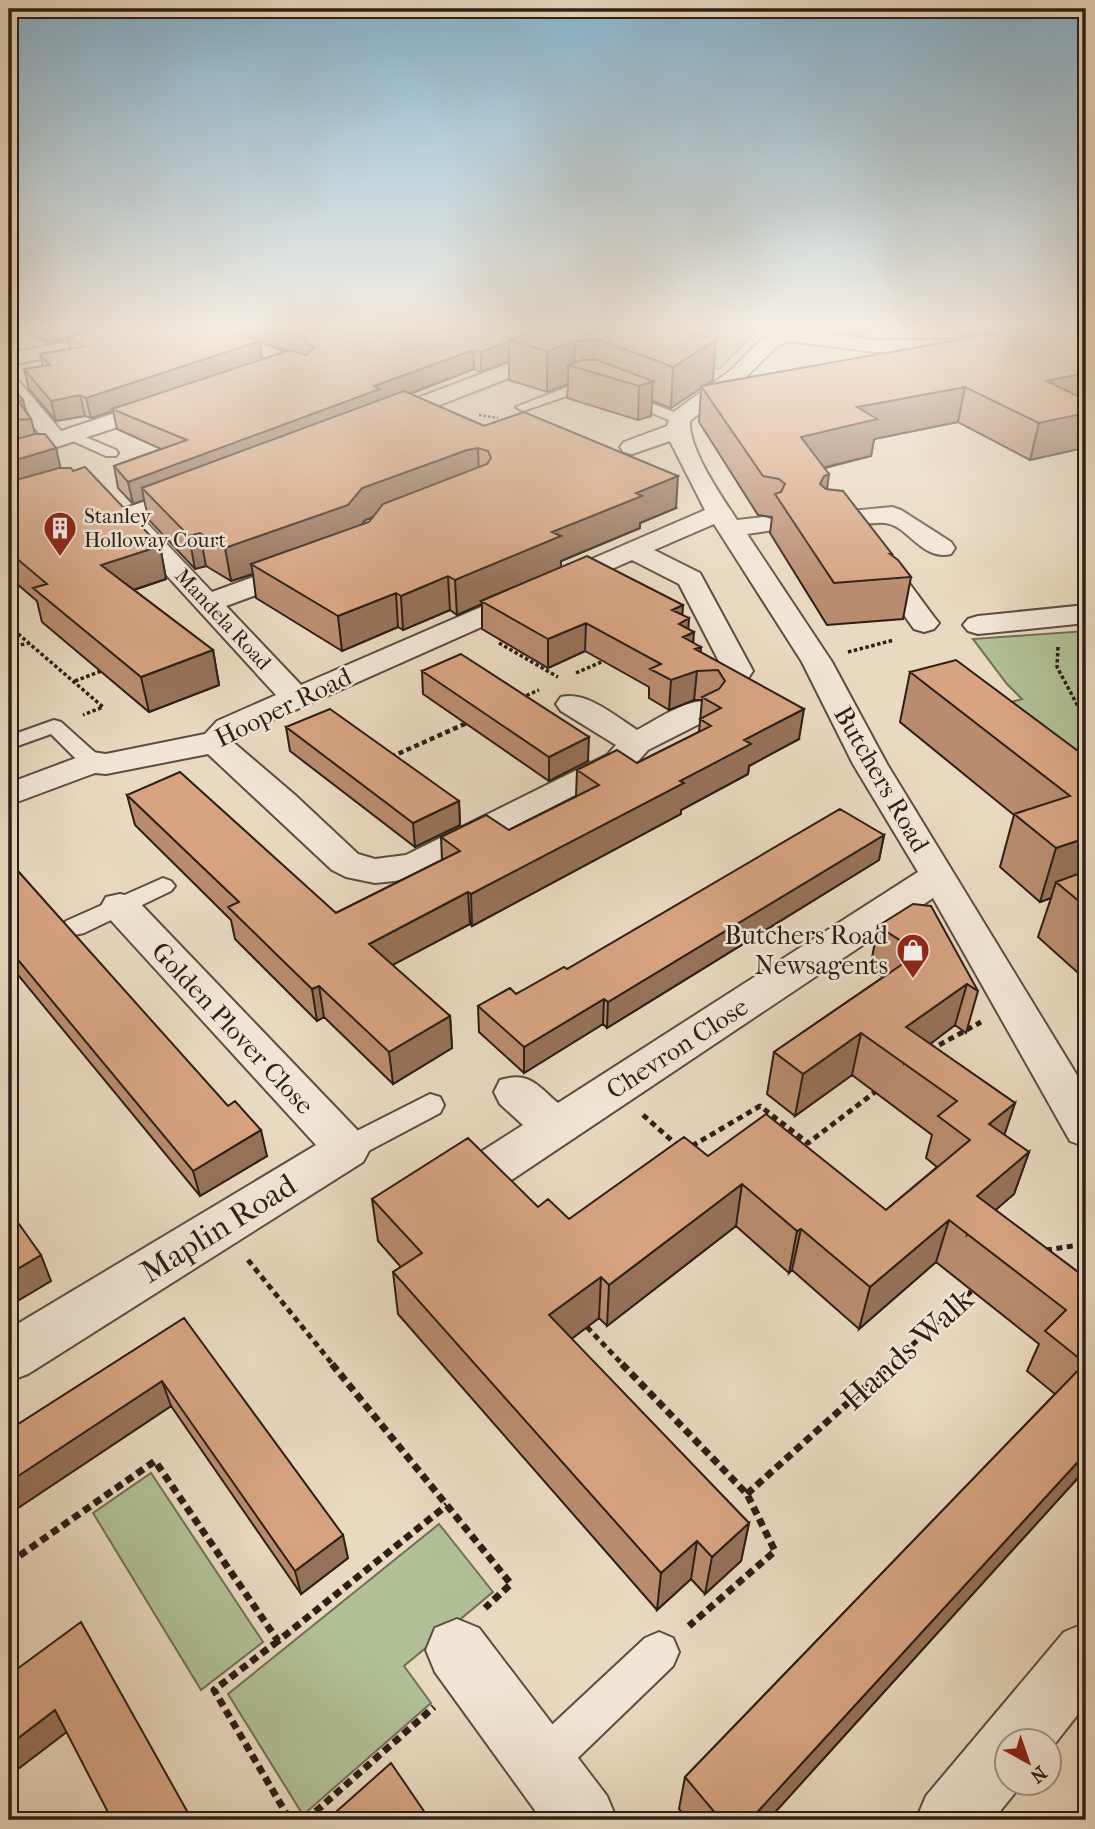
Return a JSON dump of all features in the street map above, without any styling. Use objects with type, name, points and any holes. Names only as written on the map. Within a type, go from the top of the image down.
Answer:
[{"type":"street","points":[[42,416],[64,438],[127,416]]},
{"type":"street","points":[[357,429],[390,416]]},
{"type":"street","points":[[632,447],[679,424],[688,416]]},
{"type":"street","name":"Butchers Road","points":[[679,424],[684,448],[725,522],[817,662],[870,764],[939,876],[1086,1129]]},
{"type":"street","name":"Mandela Road","points":[[221,482],[118,507],[295,697]]},
{"type":"street","points":[[924,623],[839,520],[892,515],[942,548]]},
{"type":"street","name":"Hooper Road","points":[[9,795],[92,762],[106,764],[216,742],[228,728],[295,697],[707,517],[725,522],[765,525]]},
{"type":"street","points":[[633,550],[690,579],[737,671]]},
{"type":"street","points":[[207,603],[326,560]]},
{"type":"street","points":[[978,625],[1086,614]]},
{"type":"street","points":[[566,687],[636,744]]},
{"type":"street","points":[[216,742],[224,753],[292,811],[342,861],[356,869],[394,872],[419,863],[619,762],[636,744],[705,709]]},
{"type":"street","name":"Chevron Close","points":[[496,1166],[939,876]]},
{"type":"street","name":"Golden Plover Close","points":[[120,906],[346,1149]]},
{"type":"street","points":[[516,1092],[555,1127]]},
{"type":"street","name":"Maplin Road","points":[[9,1357],[346,1149]]},
{"type":"street","points":[[1025,1728],[1086,1654]]},
{"type":"street","points":[[465,1662],[583,1820]]},
{"type":"street","points":[[950,1820],[993,1767]]},
{"type":"lane","points":[[662,416],[679,424]]},
{"type":"lane","points":[[64,438],[111,453]]},
{"type":"lane","points":[[9,743],[54,726],[92,762]]},
{"type":"lane","points":[[75,927],[163,887]]},
{"type":"lane","name":"Maplin Road","points":[[346,1149],[430,1104]]},
{"type":"lane","points":[[541,1764],[659,1652]]},
{"type":"path","points":[[466,624],[562,679],[566,687],[617,654]]},
{"type":"path","points":[[9,625],[103,707],[54,726]]},
{"type":"path","points":[[1059,638],[1057,667],[1080,710],[1086,714]]},
{"type":"path","points":[[9,647],[30,643]]},
{"type":"path","points":[[75,681],[113,667]]},
{"type":"path","points":[[519,698],[544,687]]},
{"type":"path","points":[[384,760],[470,721]]},
{"type":"path","points":[[922,1056],[967,1032],[1011,1001]]},
{"type":"path","points":[[614,1089],[684,1151],[760,1106],[808,1143],[881,1088]]},
{"type":"path","points":[[221,1227],[511,1584]]},
{"type":"path","points":[[1036,1252],[1086,1244]]},
{"type":"path","name":"Hands Walk","points":[[747,1494],[981,1283]]},
{"type":"path","points":[[587,1328],[747,1494],[775,1550],[659,1652]]},
{"type":"path","points":[[9,1563],[155,1461],[278,1641]]},
{"type":"path","points":[[290,1820],[214,1690],[447,1505]]},
{"type":"path","points":[[306,1820],[465,1662]]},
{"type":"green space","points":[[1086,631],[1086,782],[990,708],[1022,699],[1007,684],[973,639]]},
{"type":"green space","points":[[151,1473],[263,1642],[201,1690],[93,1513]]},
{"type":"green space","points":[[439,1524],[493,1592],[404,1666],[431,1703],[303,1815],[228,1694]]},
{"type":"building","points":[[9,416],[29,416],[31,419],[9,420]]},
{"type":"building","points":[[130,416],[306,416],[128,482],[114,466],[187,440]]},
{"type":"building","points":[[336,416],[462,416],[484,426],[512,416],[534,416],[678,476],[636,493],[642,496],[552,532],[561,536],[455,580],[448,576],[401,596],[396,593],[338,616],[251,564],[369,522],[383,504],[487,464],[491,458],[488,451],[478,448],[467,450],[362,488],[348,505],[225,548],[200,533],[189,536],[142,488]]},
{"type":"building","points":[[722,416],[873,416],[877,419],[801,437],[829,474],[824,476],[820,484],[826,489],[843,491],[890,554],[911,577],[834,583],[775,494],[781,492],[785,484],[779,479],[763,476]]},
{"type":"building","points":[[1025,416],[1070,416],[1039,423]]},
{"type":"building","points":[[45,434],[56,448],[9,462],[9,441]]},
{"type":"building","points":[[85,467],[160,546],[101,565],[213,650],[141,677],[33,588],[47,584],[9,552],[9,482],[59,468],[71,468],[73,471]]},
{"type":"building","points":[[587,556],[683,605],[672,610],[689,618],[679,624],[694,632],[683,637],[701,647],[695,649],[804,709],[744,740],[751,744],[680,781],[684,783],[369,944],[450,1016],[389,1052],[319,986],[312,989],[228,907],[239,902],[127,795],[180,772],[336,913],[460,851],[441,837],[486,815],[509,830],[599,785],[577,770],[617,750],[637,763],[711,726],[700,719],[721,708],[702,697],[719,689],[725,681],[718,670],[697,671],[671,680],[650,669],[661,664],[586,623],[548,639],[481,601]]},
{"type":"building","points":[[461,654],[589,737],[549,757],[422,671]]},
{"type":"building","points":[[956,660],[1086,757],[1086,838],[1056,848],[1014,814],[1070,796],[910,672]]},
{"type":"building","points":[[330,709],[459,801],[413,823],[286,727]]},
{"type":"building","points":[[840,809],[884,835],[608,1002],[604,999],[524,1047],[478,1006],[510,988],[516,994],[564,967],[567,969]]},
{"type":"building","points":[[9,861],[228,1106],[235,1101],[261,1130],[193,1171],[9,949]]},
{"type":"building","points":[[1086,871],[1086,907],[1056,882]]},
{"type":"building","points":[[913,904],[931,906],[978,991],[967,984],[906,1027],[1015,1103],[989,1124],[1029,1152],[977,1196],[1086,1278],[1086,1362],[1045,1331],[1066,1310],[949,1220],[870,1287],[801,1229],[797,1231],[742,1184],[609,1285],[601,1277],[549,1315],[749,1523],[712,1557],[697,1541],[661,1573],[393,1272],[422,1253],[372,1199],[468,1138],[538,1207],[548,1199],[569,1219],[684,1137],[708,1156],[766,1114],[886,1210],[970,1140],[938,1116],[957,1101],[861,1033],[803,1074],[774,1052],[904,963],[900,960],[915,950],[878,926]]},
{"type":"building","points":[[19,1224],[41,1255],[9,1274],[9,1231]]},
{"type":"building","points":[[184,1318],[343,1535],[295,1571],[162,1381],[9,1482],[9,1430]]},
{"type":"building","points":[[1086,1362],[1086,1453],[750,1820],[721,1820],[685,1777]]},
{"type":"building","points":[[81,1622],[192,1820],[112,1820],[55,1710],[9,1745],[9,1675]]},
{"type":"building","points":[[391,1763],[430,1820],[343,1820],[337,1811]]},
{"type":"place","name":"Stanley Holloway Court","points":[[60,558]]},
{"type":"place","name":"Butchers Road Newsagents","points":[[913,980]]}]
